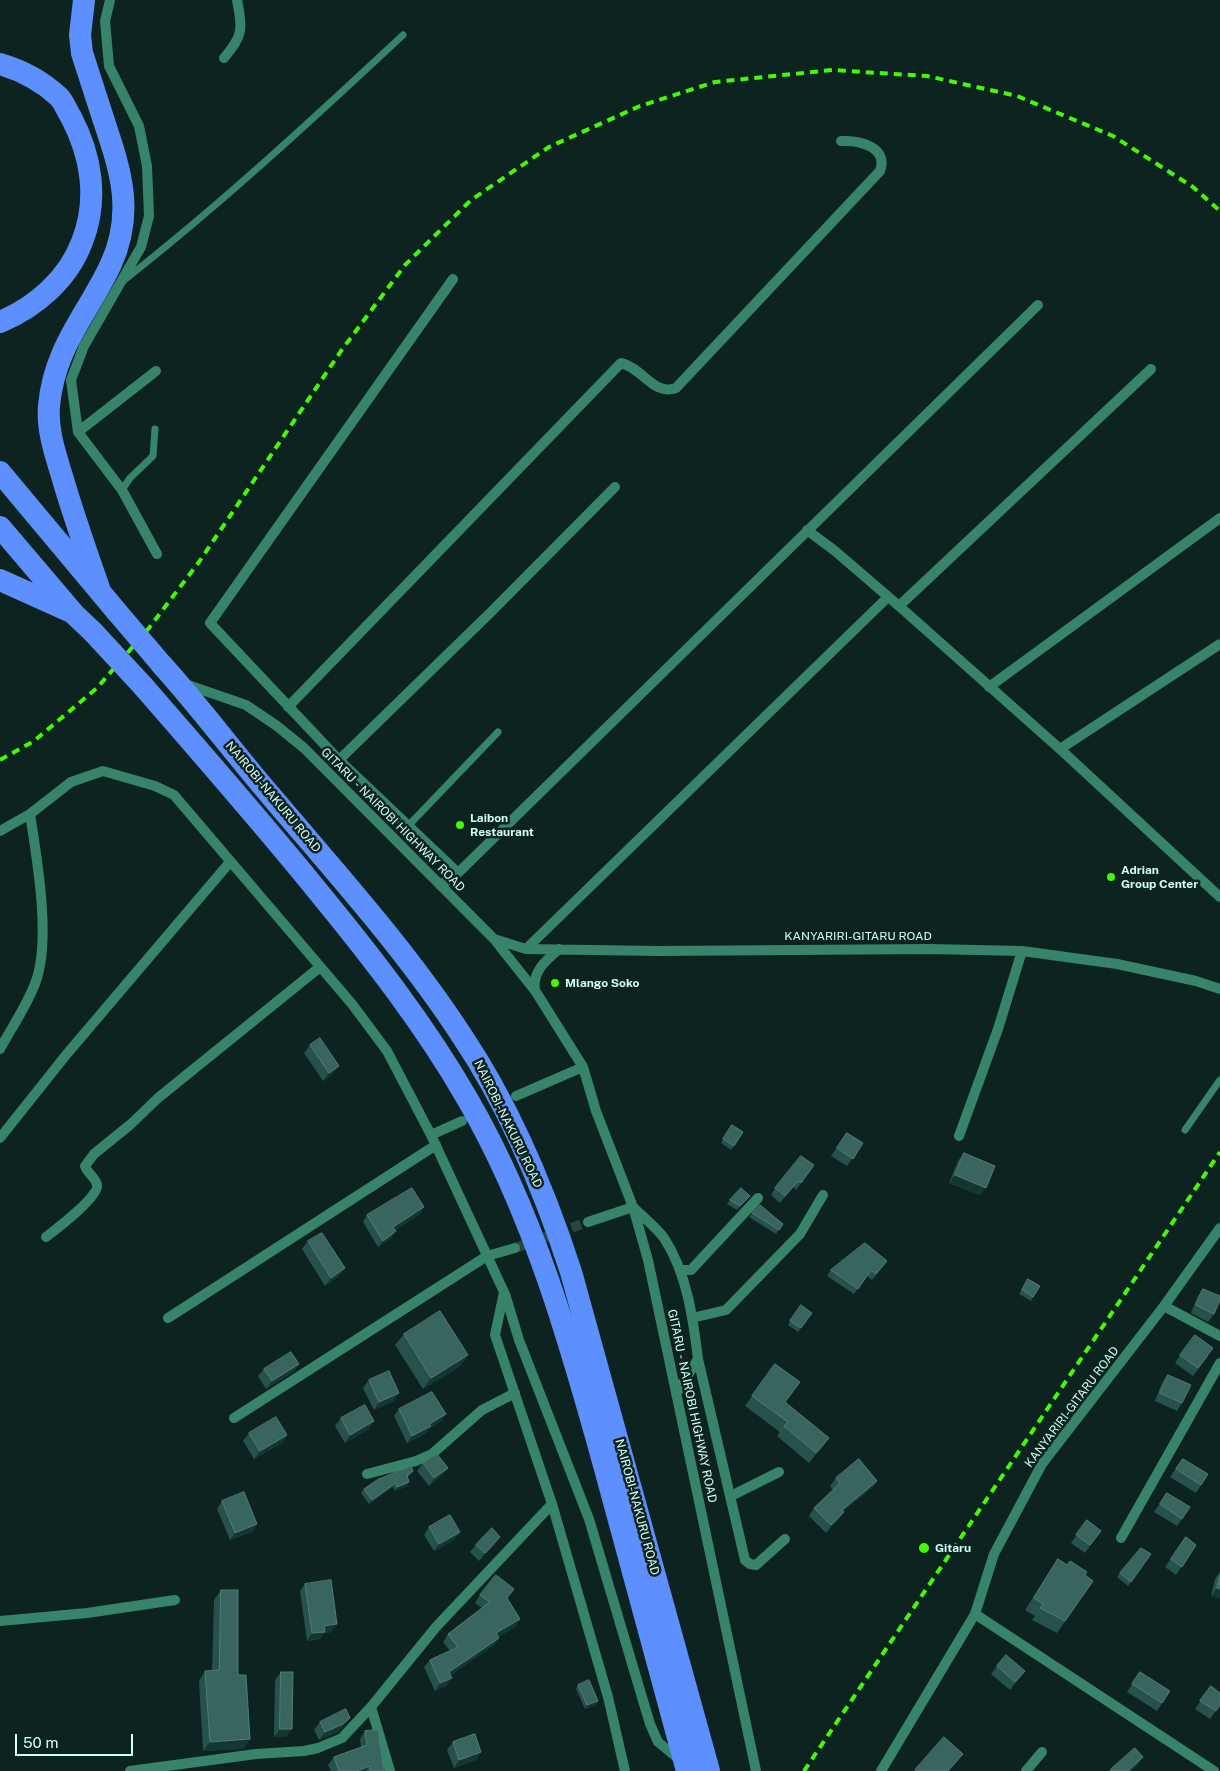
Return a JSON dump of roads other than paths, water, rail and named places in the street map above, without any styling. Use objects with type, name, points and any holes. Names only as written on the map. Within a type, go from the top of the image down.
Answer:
[{"type":"highway","points":[[84,0],[80,35],[82,53],[122,175],[124,214],[122,230],[112,264],[65,344],[55,376],[49,406],[50,436],[68,500],[99,588]]},
{"type":"highway","points":[[0,64],[28,74],[61,98],[84,141],[90,166],[91,190],[89,216],[82,242],[72,260],[41,299],[20,313],[0,322]]},
{"type":"highway","name":"NAIROBI-NAKURU ROAD","points":[[0,472],[378,920],[462,1036],[493,1088],[545,1200],[571,1272],[710,1771]]},
{"type":"highway","name":"NAIROBI-NAKURU ROAD","points":[[0,527],[74,614],[143,686],[261,822],[356,938],[439,1051],[474,1112],[527,1223],[549,1281],[598,1441],[686,1768]]},
{"type":"highway","points":[[0,580],[74,614]]},
{"type":"street","points":[[110,0],[105,21],[109,66],[139,126],[147,166],[149,216],[141,247],[84,346],[71,380],[78,432],[122,490],[157,554]]},
{"type":"street","points":[[224,58],[239,41],[241,20],[237,0]]},
{"type":"street","points":[[288,707],[621,363],[634,369],[660,390],[667,391],[676,388],[880,171],[882,161],[880,154],[867,145],[854,140],[841,141]]},
{"type":"street","points":[[454,279],[210,623],[339,760],[458,873]]},
{"type":"street","points":[[440,885],[458,873],[1038,305]]},
{"type":"street","points":[[899,606],[1151,369]]},
{"type":"street","points":[[78,432],[156,370]]},
{"type":"street","points":[[339,760],[490,613],[615,487]]},
{"type":"street","points":[[989,687],[1220,518]]},
{"type":"street","points":[[807,530],[835,551],[899,606],[1060,749],[1220,897]]},
{"type":"street","points":[[526,949],[888,597]]},
{"type":"street","points":[[1060,749],[1220,644]]},
{"type":"street","name":"GITARU - NAIROBI HIGHWAY ROAD","points":[[170,673],[246,706],[277,726],[304,748],[494,939],[536,992],[583,1067],[596,1112],[633,1207],[648,1260],[756,1771]]},
{"type":"street","points":[[0,831],[30,814],[72,782],[103,771],[156,786],[174,794],[352,1004],[387,1050],[436,1145],[504,1292],[519,1340],[589,1519],[650,1724],[658,1742],[686,1768]]},
{"type":"street","points":[[0,1049],[36,982],[41,961],[42,917],[30,814]]},
{"type":"street","points":[[0,1138],[66,1055],[230,862]]},
{"type":"street","name":"KANYARIRI-GITARU ROAD","points":[[494,939],[526,949],[856,948],[1022,951],[1117,964],[1188,979],[1220,989]]},
{"type":"street","points":[[536,992],[534,982],[538,971],[545,961],[559,949]]},
{"type":"street","points":[[959,1136],[998,1029],[1022,951]]},
{"type":"street","points":[[46,1237],[89,1200],[97,1190],[97,1185],[85,1166],[94,1154],[131,1124],[158,1098],[320,967]]},
{"type":"street","points":[[516,1096],[583,1067]]},
{"type":"street","points":[[431,1135],[462,1121]]},
{"type":"street","points":[[168,1318],[436,1145]]},
{"type":"street","points":[[692,1318],[726,1310],[800,1234],[823,1195]]},
{"type":"street","points":[[680,1270],[691,1270],[758,1198]]},
{"type":"street","points":[[588,1222],[633,1207],[663,1237],[680,1270],[692,1318],[698,1359],[731,1496],[741,1550],[745,1560],[750,1564],[756,1565],[786,1539]]},
{"type":"street","name":"KANYARIRI-GITARU ROAD","points":[[881,1771],[976,1614],[994,1554],[1023,1496],[1042,1464],[1164,1306],[1220,1228]]},
{"type":"street","points":[[234,1418],[487,1256],[515,1248]]},
{"type":"street","points":[[504,1292],[495,1334],[552,1504],[608,1697],[625,1771]]},
{"type":"street","points":[[1164,1306],[1220,1336]]},
{"type":"street","points":[[676,1394],[698,1359]]},
{"type":"street","points":[[1121,1538],[1220,1363]]},
{"type":"street","points":[[367,1474],[416,1461],[432,1454],[482,1410],[515,1393]]},
{"type":"street","points":[[731,1496],[779,1472]]},
{"type":"street","points":[[130,1771],[256,1754],[304,1751],[318,1748],[342,1738],[371,1707],[436,1627],[552,1504]]},
{"type":"street","points":[[0,1621],[87,1613],[175,1600]]},
{"type":"street","points":[[976,1614],[1214,1771]]},
{"type":"street","points":[[371,1707],[390,1771]]},
{"type":"street","points":[[1026,1771],[1042,1752]]},
{"type":"lane","points":[[123,281],[191,228],[260,168],[402,35]]},
{"type":"lane","points":[[122,490],[130,478],[153,456],[155,429]]},
{"type":"lane","points":[[408,826],[498,732]]},
{"type":"lane","points":[[1184,1130],[1220,1080]]},
{"type":"tunnel","points":[[515,1248],[588,1222]]},
{"type":"railway","points":[[0,760],[34,741],[97,688],[149,628],[199,562],[341,351],[405,265],[471,200],[549,147],[640,106],[715,82],[832,70],[927,76],[1017,96],[1113,136],[1193,187],[1220,211]]},
{"type":"railway","points":[[804,1771],[1220,1152]]},
{"type":"place","name":"Laibon Restaurant","points":[[460,825]]},
{"type":"place","name":"Adrian Group Center","points":[[1111,877]]},
{"type":"place","name":"Mlango Soko","points":[[555,983]]},
{"type":"place","name":"Gitaru","points":[[924,1548]]}]
